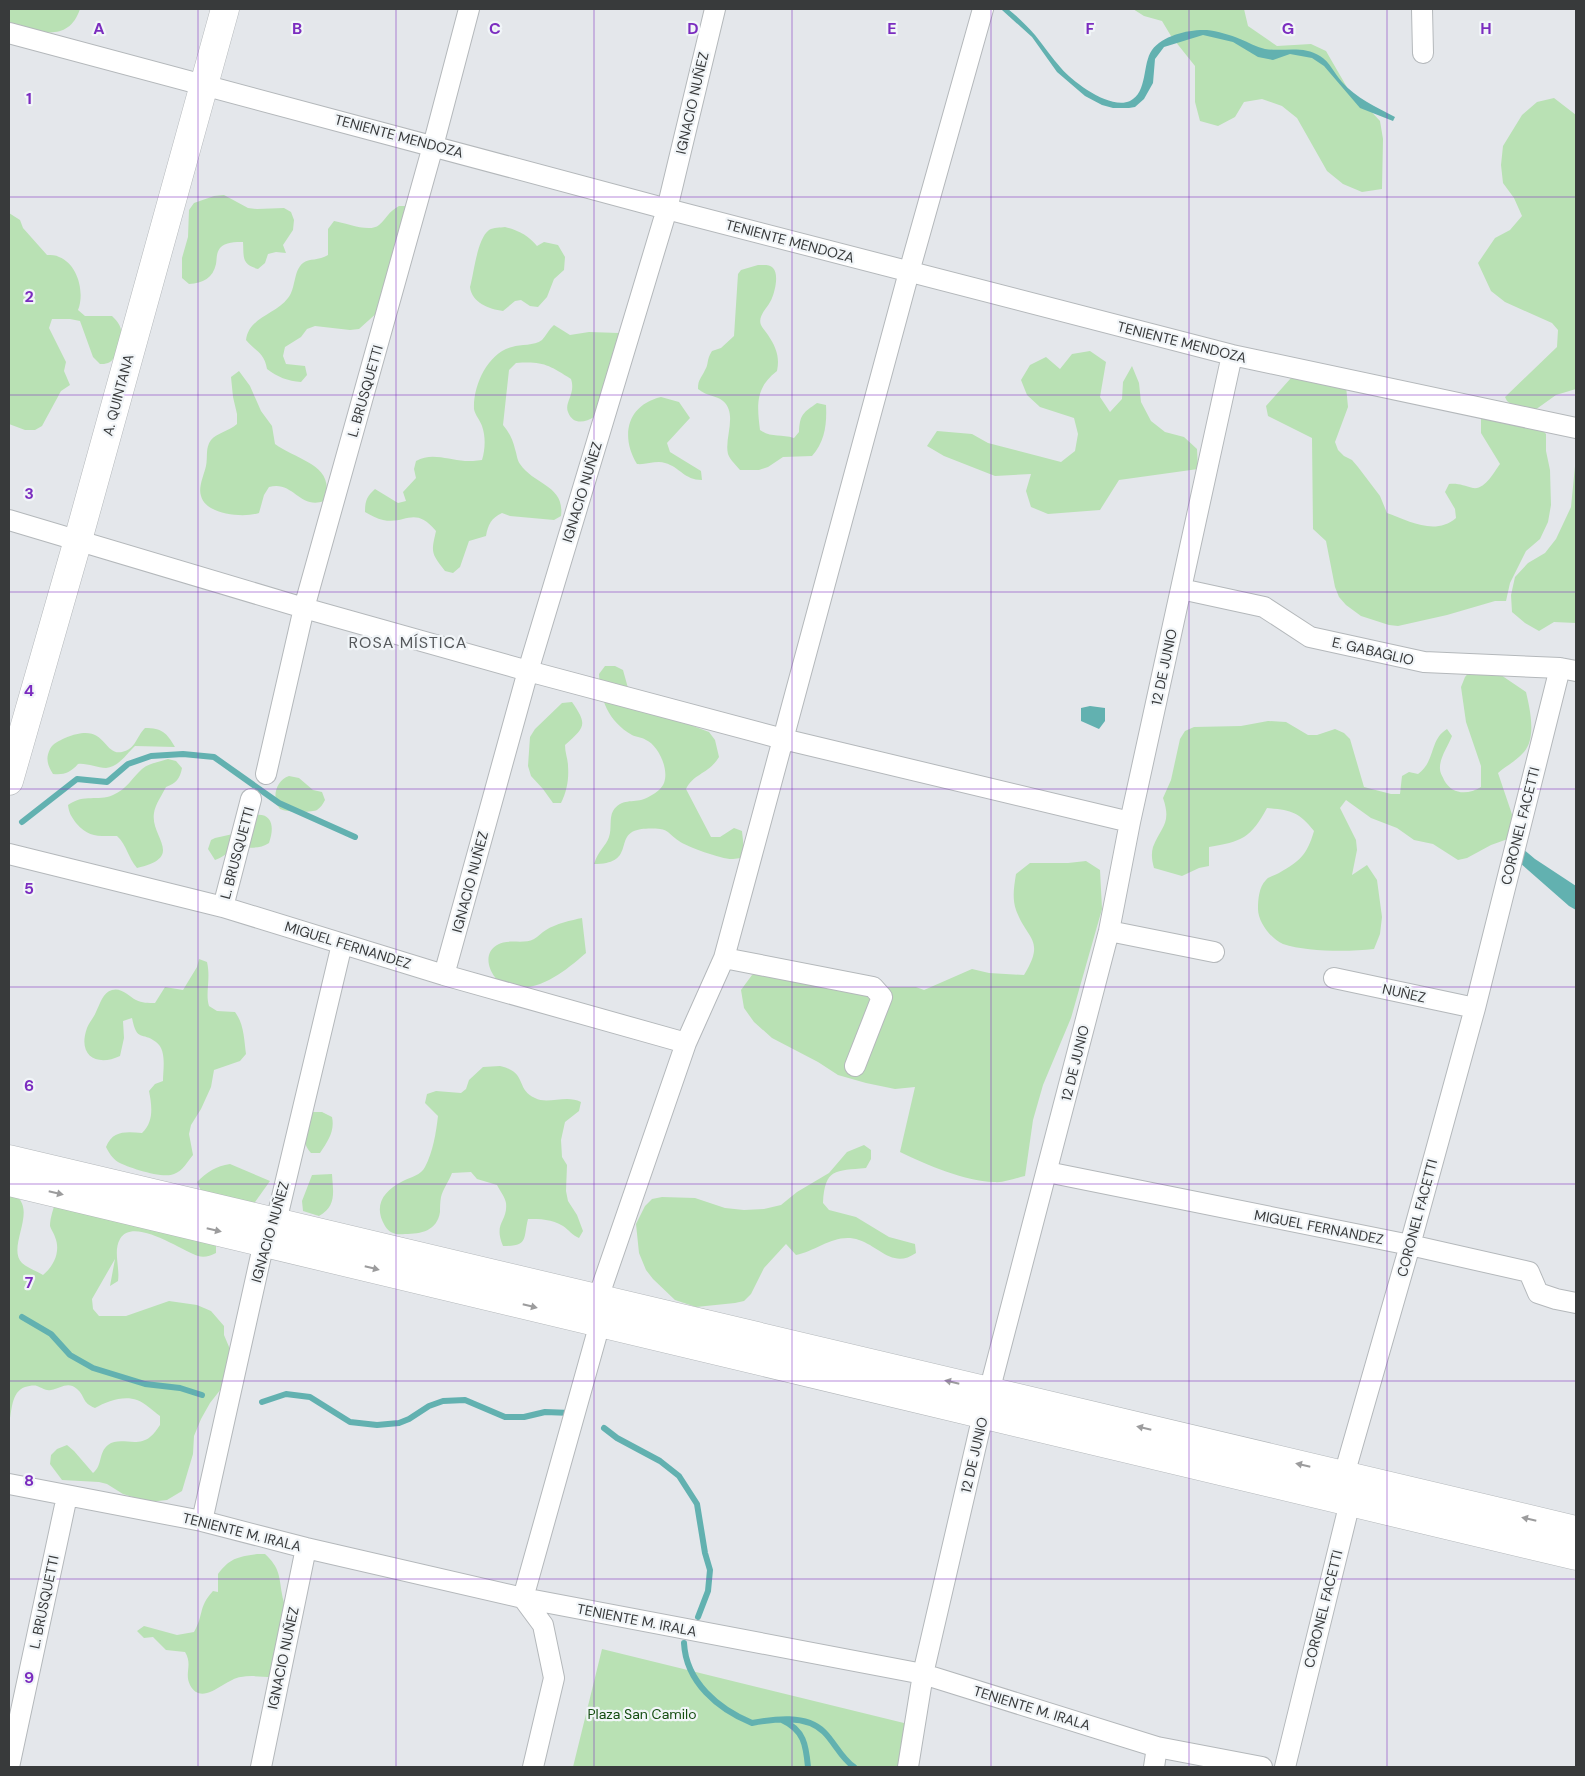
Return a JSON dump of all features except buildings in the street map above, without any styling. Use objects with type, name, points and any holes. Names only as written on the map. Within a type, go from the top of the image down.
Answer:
[{"type":"street","name":"A. QUINTANA","points":[[9,781],[78,540],[225,9]]},
{"type":"street","name":"L. BRUSQUETTI","points":[[266,774],[304,608],[433,146],[469,9]]},
{"type":"street","name":"IGNACIO NUÑEZ","points":[[444,975],[528,671],[667,209],[715,9]]},
{"type":"street","points":[[533,1767],[554,1678],[543,1625],[523,1598],[599,1311],[686,1044],[724,958],[909,272],[983,9]]},
{"type":"street","points":[[1422,9],[1423,53]]},
{"type":"street","name":"TENIENTE MENDOZA","points":[[9,33],[667,209],[1232,355],[1576,428]]},
{"type":"street","name":"12 DE JUNIO","points":[[908,1767],[924,1674],[986,1403],[1109,930],[1130,822],[1232,355]]},
{"type":"street","points":[[9,520],[304,608],[528,671],[783,739],[1130,822]]},
{"type":"street","name":"E. GABAGLIO","points":[[1181,589],[1264,607],[1310,636],[1424,662],[1568,670]]},
{"type":"street","name":"CORONEL FACETTI","points":[[1285,1767],[1350,1502],[1344,1475],[1410,1245],[1568,670]]},
{"type":"street","name":"L. BRUSQUETTI","points":[[222,907],[251,800]]},
{"type":"street","name":"MIGUEL FERNANDEZ","points":[[9,854],[222,907],[444,975],[686,1044]]},
{"type":"street","points":[[1109,930],[1214,952]]},
{"type":"street","name":"IGNACIO NUÑEZ","points":[[202,1521],[270,1232],[342,944]]},
{"type":"street","points":[[724,958],[873,987],[882,997],[855,1066]]},
{"type":"street","name":"NUÑEZ","points":[[1334,978],[1475,1008]]},
{"type":"street","points":[[9,1159],[270,1232],[986,1403],[1350,1502],[1576,1556]]},
{"type":"street","name":"MIGUEL FERNANDEZ","points":[[1047,1172],[1410,1245],[1528,1272],[1538,1293],[1576,1303]]},
{"type":"street","points":[[9,1182],[270,1232]]},
{"type":"street","points":[[986,1403],[1344,1475],[1576,1530]]},
{"type":"street","name":"TENIENTE M. IRALA","points":[[9,1484],[202,1521],[306,1548],[523,1598],[924,1674],[1157,1747],[1262,1767]]},
{"type":"street","name":"L. BRUSQUETTI","points":[[9,1767],[67,1496]]},
{"type":"street","name":"IGNACIO NUÑEZ","points":[[260,1767],[306,1548]]},
{"type":"street","points":[[1154,1767],[1157,1747]]},
{"type":"green space","points":[[9,9],[80,9],[75,20],[68,27],[50,32],[29,29],[9,22]]},
{"type":"green space","points":[[1133,9],[1244,9],[1248,26],[1277,46],[1311,44],[1326,51],[1352,96],[1367,107],[1380,121],[1383,139],[1382,189],[1362,192],[1343,184],[1327,171],[1297,118],[1282,106],[1262,99],[1244,102],[1235,117],[1218,126],[1200,121],[1195,102],[1195,66],[1171,36],[1162,21],[1144,16]]},
{"type":"green space","points":[[1554,98],[1576,115],[1576,389],[1556,395],[1535,410],[1519,410],[1507,401],[1505,397],[1557,347],[1558,330],[1552,323],[1505,302],[1491,291],[1478,263],[1495,238],[1510,230],[1522,216],[1514,198],[1503,183],[1501,165],[1503,146],[1522,115],[1537,102]]},
{"type":"green space","points":[[224,195],[248,208],[284,208],[291,212],[294,220],[293,230],[283,245],[286,253],[276,252],[268,254],[265,263],[258,269],[246,262],[243,242],[228,243],[219,250],[215,269],[210,276],[203,281],[189,284],[182,278],[182,258],[188,237],[189,210],[194,203],[214,196]]},
{"type":"green space","points":[[399,206],[409,206],[379,311],[359,329],[350,330],[315,326],[307,329],[301,337],[285,347],[283,356],[286,364],[305,366],[307,375],[301,382],[283,378],[267,369],[262,356],[246,340],[248,332],[257,321],[283,304],[288,298],[300,266],[303,263],[328,255],[328,229],[334,221],[364,228],[375,227],[392,210]]},
{"type":"green space","points":[[9,213],[20,220],[23,228],[47,255],[58,256],[71,266],[80,288],[81,296],[78,310],[85,316],[112,316],[119,324],[121,330],[120,344],[114,358],[108,363],[100,364],[93,357],[80,321],[52,319],[49,328],[66,362],[64,371],[70,385],[61,391],[42,426],[35,430],[25,430],[9,424]]},
{"type":"green space","points":[[505,227],[523,234],[537,246],[544,242],[558,245],[565,257],[564,270],[554,279],[547,297],[538,307],[530,306],[521,300],[515,301],[503,311],[498,310],[482,304],[471,293],[470,287],[476,257],[485,234],[489,230]]},
{"type":"green space","points":[[758,265],[770,266],[776,274],[776,283],[771,301],[762,314],[760,321],[771,339],[778,357],[777,371],[765,384],[759,398],[760,430],[772,435],[794,438],[799,432],[803,414],[817,403],[826,405],[826,419],[820,444],[812,456],[783,457],[768,467],[759,470],[740,470],[728,454],[730,413],[727,406],[720,399],[698,389],[698,386],[712,351],[721,348],[734,336],[738,274],[741,270]]},
{"type":"green space","points":[[554,325],[570,335],[589,332],[619,333],[620,341],[604,406],[597,415],[586,421],[576,421],[571,418],[568,412],[567,405],[572,389],[571,379],[551,367],[539,363],[516,363],[509,370],[503,425],[512,439],[520,464],[533,477],[553,491],[558,498],[561,506],[561,516],[554,520],[510,516],[502,513],[491,522],[486,536],[469,541],[460,567],[453,573],[445,571],[433,552],[436,531],[428,523],[416,517],[391,521],[378,519],[365,512],[367,499],[375,489],[398,503],[406,501],[403,492],[416,478],[414,469],[416,461],[422,458],[434,457],[465,461],[482,460],[484,435],[474,409],[474,400],[479,380],[489,363],[503,350],[539,342]]},
{"type":"green space","points":[[1090,351],[1106,362],[1100,397],[1110,412],[1122,399],[1123,382],[1132,366],[1139,383],[1141,402],[1151,421],[1165,432],[1184,437],[1197,449],[1198,469],[1119,480],[1100,510],[1048,514],[1031,507],[1026,491],[1031,474],[995,476],[944,456],[927,446],[937,431],[972,434],[988,443],[1061,462],[1075,451],[1078,434],[1074,418],[1040,407],[1027,395],[1021,380],[1030,365],[1046,357],[1060,369],[1072,354]]},
{"type":"green space","points":[[239,371],[250,386],[261,411],[272,426],[275,444],[313,465],[320,471],[325,479],[327,489],[324,501],[309,502],[291,491],[277,486],[269,487],[264,495],[259,513],[244,515],[226,514],[210,507],[204,502],[200,489],[209,443],[216,436],[237,424],[231,377]]},
{"type":"green space","points":[[1291,378],[1346,386],[1348,407],[1335,442],[1338,450],[1358,467],[1380,496],[1387,513],[1422,525],[1439,526],[1456,518],[1455,509],[1445,492],[1449,484],[1477,488],[1489,480],[1500,464],[1481,433],[1481,416],[1534,421],[1546,434],[1551,505],[1548,522],[1540,539],[1526,551],[1510,583],[1506,601],[1495,601],[1447,615],[1398,626],[1361,616],[1346,605],[1339,597],[1335,587],[1326,541],[1313,529],[1312,438],[1268,416],[1266,406]]},
{"type":"green space","points":[[661,397],[679,402],[690,418],[667,443],[670,452],[701,471],[702,480],[686,476],[675,467],[662,462],[637,464],[629,443],[630,423],[634,414],[641,407]]},
{"type":"green space","points":[[1576,456],[1576,623],[1554,622],[1539,631],[1525,623],[1512,612],[1511,595],[1515,577],[1528,563],[1545,553],[1556,539],[1571,507]]},
{"type":"green space","points":[[605,666],[615,666],[623,670],[628,688],[693,726],[709,732],[715,740],[719,757],[711,767],[693,780],[686,789],[711,837],[720,837],[734,828],[742,831],[744,850],[741,858],[728,859],[697,850],[683,844],[663,829],[647,828],[634,831],[629,835],[619,856],[615,860],[594,864],[609,837],[612,814],[616,807],[623,803],[640,800],[652,795],[664,784],[665,777],[663,762],[656,748],[651,743],[632,735],[624,729],[607,709],[601,692],[599,674]]},
{"type":"green space","points":[[1471,670],[1495,671],[1526,692],[1531,724],[1530,740],[1520,756],[1498,773],[1519,835],[1491,845],[1467,858],[1458,860],[1433,844],[1414,840],[1397,828],[1371,818],[1346,800],[1340,808],[1356,840],[1357,850],[1352,875],[1367,865],[1377,880],[1382,917],[1380,934],[1374,949],[1328,951],[1293,947],[1278,942],[1260,919],[1258,909],[1262,886],[1268,878],[1286,869],[1302,856],[1309,846],[1314,831],[1294,813],[1267,808],[1256,826],[1244,837],[1229,843],[1209,847],[1209,866],[1199,868],[1182,876],[1154,868],[1152,858],[1153,847],[1166,819],[1163,798],[1171,780],[1180,739],[1185,731],[1194,727],[1241,726],[1268,721],[1286,722],[1308,735],[1317,735],[1335,729],[1344,733],[1350,739],[1364,787],[1391,794],[1400,794],[1402,776],[1409,772],[1418,774],[1424,769],[1437,739],[1447,729],[1452,736],[1440,765],[1440,772],[1444,780],[1451,789],[1461,792],[1476,790],[1481,787],[1481,766],[1466,722],[1461,687],[1465,677]]},
{"type":"green space","points":[[572,702],[580,716],[582,725],[577,734],[565,745],[568,763],[567,785],[561,803],[553,803],[531,776],[528,766],[530,737],[535,729],[562,703]]},
{"type":"green space","points":[[145,728],[160,730],[175,747],[135,746],[119,762],[111,767],[78,764],[64,774],[53,774],[49,765],[47,759],[50,749],[54,744],[65,738],[89,733],[102,740],[116,752],[122,752],[133,745]]},
{"type":"green space","points":[[168,759],[176,761],[182,768],[177,780],[166,787],[154,813],[154,822],[163,852],[160,858],[152,863],[137,868],[117,836],[99,836],[85,831],[76,823],[68,805],[80,799],[102,798],[118,793],[145,767]]},
{"type":"green space","points":[[289,776],[299,778],[313,790],[322,792],[325,800],[320,808],[304,812],[280,809],[277,805],[276,790],[281,781]]},
{"type":"green space","points":[[254,815],[265,816],[269,819],[272,832],[269,843],[260,847],[233,850],[215,860],[208,849],[211,840],[233,834]]},
{"type":"green space","points":[[1086,861],[1100,870],[1102,909],[1071,1018],[1043,1085],[1033,1120],[1025,1176],[998,1182],[970,1179],[934,1167],[900,1152],[915,1087],[895,1089],[838,1075],[818,1062],[772,1038],[754,1022],[744,1008],[741,990],[752,975],[761,972],[881,987],[916,987],[924,990],[972,969],[989,973],[1024,975],[1034,954],[1034,947],[1015,906],[1016,874],[1030,863]]},
{"type":"green space","points":[[582,918],[586,953],[561,973],[543,983],[523,988],[505,986],[494,976],[489,963],[489,956],[491,950],[497,945],[506,942],[530,941],[554,926]]},
{"type":"green space","points":[[199,959],[207,962],[209,1006],[217,1011],[235,1012],[242,1027],[246,1054],[240,1061],[214,1070],[211,1087],[191,1125],[189,1134],[193,1155],[185,1166],[177,1173],[169,1175],[146,1172],[118,1162],[106,1147],[109,1141],[116,1135],[121,1133],[142,1133],[149,1124],[151,1102],[149,1091],[155,1084],[163,1081],[164,1060],[162,1050],[156,1042],[138,1034],[132,1018],[123,1021],[124,1038],[120,1056],[112,1059],[97,1059],[91,1057],[85,1046],[87,1028],[102,999],[109,991],[119,990],[138,1001],[155,1003],[165,987],[183,990],[197,967]]},
{"type":"green space","points":[[500,1066],[514,1072],[525,1090],[535,1098],[540,1100],[569,1099],[581,1102],[579,1111],[565,1122],[561,1140],[562,1157],[567,1165],[566,1191],[568,1201],[577,1215],[583,1231],[579,1238],[555,1222],[528,1219],[525,1236],[521,1243],[503,1246],[500,1238],[500,1227],[506,1209],[505,1198],[497,1185],[477,1179],[471,1172],[452,1173],[441,1197],[438,1218],[432,1227],[417,1233],[399,1234],[391,1232],[385,1226],[380,1212],[382,1200],[390,1189],[423,1170],[432,1149],[438,1116],[425,1103],[427,1094],[436,1091],[461,1093],[466,1089],[469,1080],[483,1067]]},
{"type":"green space","points":[[313,1112],[322,1112],[332,1117],[333,1122],[332,1131],[320,1153],[311,1153],[307,1148],[304,1138]]},
{"type":"green space","points":[[864,1145],[871,1150],[871,1159],[866,1168],[839,1171],[829,1177],[826,1183],[823,1203],[829,1210],[856,1217],[889,1237],[915,1244],[916,1253],[900,1259],[893,1258],[867,1243],[851,1238],[834,1240],[796,1255],[786,1244],[764,1268],[751,1294],[744,1301],[696,1307],[675,1300],[646,1270],[639,1253],[636,1224],[645,1206],[652,1199],[662,1197],[695,1198],[725,1208],[744,1210],[764,1209],[781,1205],[797,1192],[829,1173],[847,1152]]},
{"type":"green space","points":[[230,1164],[270,1181],[250,1209],[201,1191],[197,1182],[212,1170]]},
{"type":"green space","points":[[332,1174],[333,1198],[329,1208],[319,1216],[303,1211],[302,1201],[312,1175]]},
{"type":"green space","points":[[9,1192],[19,1198],[23,1206],[24,1216],[18,1256],[24,1265],[43,1275],[53,1263],[57,1253],[57,1242],[50,1226],[56,1199],[216,1244],[216,1253],[200,1257],[146,1233],[135,1231],[126,1233],[120,1239],[117,1249],[118,1281],[110,1286],[115,1259],[92,1299],[93,1309],[99,1316],[126,1316],[169,1301],[197,1305],[211,1311],[224,1326],[224,1335],[232,1354],[228,1380],[210,1403],[201,1419],[194,1436],[193,1454],[182,1491],[167,1500],[149,1502],[123,1494],[107,1484],[62,1480],[50,1464],[51,1455],[57,1449],[67,1445],[93,1473],[108,1445],[118,1442],[140,1442],[150,1437],[160,1425],[160,1416],[140,1401],[121,1398],[95,1408],[88,1404],[74,1387],[64,1386],[46,1390],[30,1386],[20,1389],[17,1393],[9,1424]]},
{"type":"green space","points":[[265,1554],[276,1568],[284,1601],[292,1621],[272,1677],[241,1677],[201,1694],[195,1691],[188,1681],[188,1661],[185,1652],[166,1650],[153,1637],[144,1638],[137,1631],[144,1626],[177,1635],[194,1632],[208,1597],[213,1591],[218,1592],[218,1574],[222,1569],[234,1559]]},
{"type":"green space","name":"Plaza San Camilo","points":[[602,1649],[908,1724],[898,1767],[573,1767]]},
{"type":"water","points":[[1003,9],[1008,9],[1026,25],[1061,68],[1074,80],[1092,93],[1112,102],[1122,103],[1136,97],[1142,85],[1149,56],[1152,50],[1163,40],[1177,34],[1207,30],[1228,35],[1265,49],[1300,50],[1320,56],[1327,61],[1342,82],[1354,93],[1395,117],[1393,121],[1360,108],[1324,66],[1312,58],[1290,54],[1273,60],[1258,57],[1233,42],[1203,35],[1164,47],[1155,59],[1153,83],[1144,99],[1135,107],[1113,108],[1102,105],[1085,96],[1057,72],[1032,37]]},
{"type":"water","points":[[1090,706],[1105,708],[1105,721],[1099,729],[1081,721],[1081,708]]},
{"type":"water","points":[[1523,849],[1576,886],[1576,910],[1519,862]]},
{"type":"waterway","points":[[22,822],[77,779],[107,782],[128,764],[151,756],[183,754],[214,757],[279,803],[355,837]]},
{"type":"waterway","points":[[22,1317],[51,1334],[70,1355],[93,1368],[145,1384],[180,1388],[202,1395]]},
{"type":"waterway","points":[[262,1402],[286,1394],[310,1397],[350,1422],[377,1425],[399,1423],[429,1406],[443,1401],[465,1400],[505,1417],[524,1417],[545,1412],[571,1413]]},
{"type":"waterway","points":[[604,1428],[617,1438],[660,1461],[679,1476],[697,1504],[705,1553],[710,1570],[708,1591],[698,1617]]},
{"type":"waterway","points":[[684,1643],[686,1657],[697,1682],[716,1702],[752,1723],[790,1719],[808,1722],[817,1726],[854,1767]]},
{"type":"waterway","points":[[782,1720],[795,1728],[799,1733],[805,1745],[808,1767]]},
{"type":"district","name":"ROSA MÍSTICA","points":[[408,642]]}]
